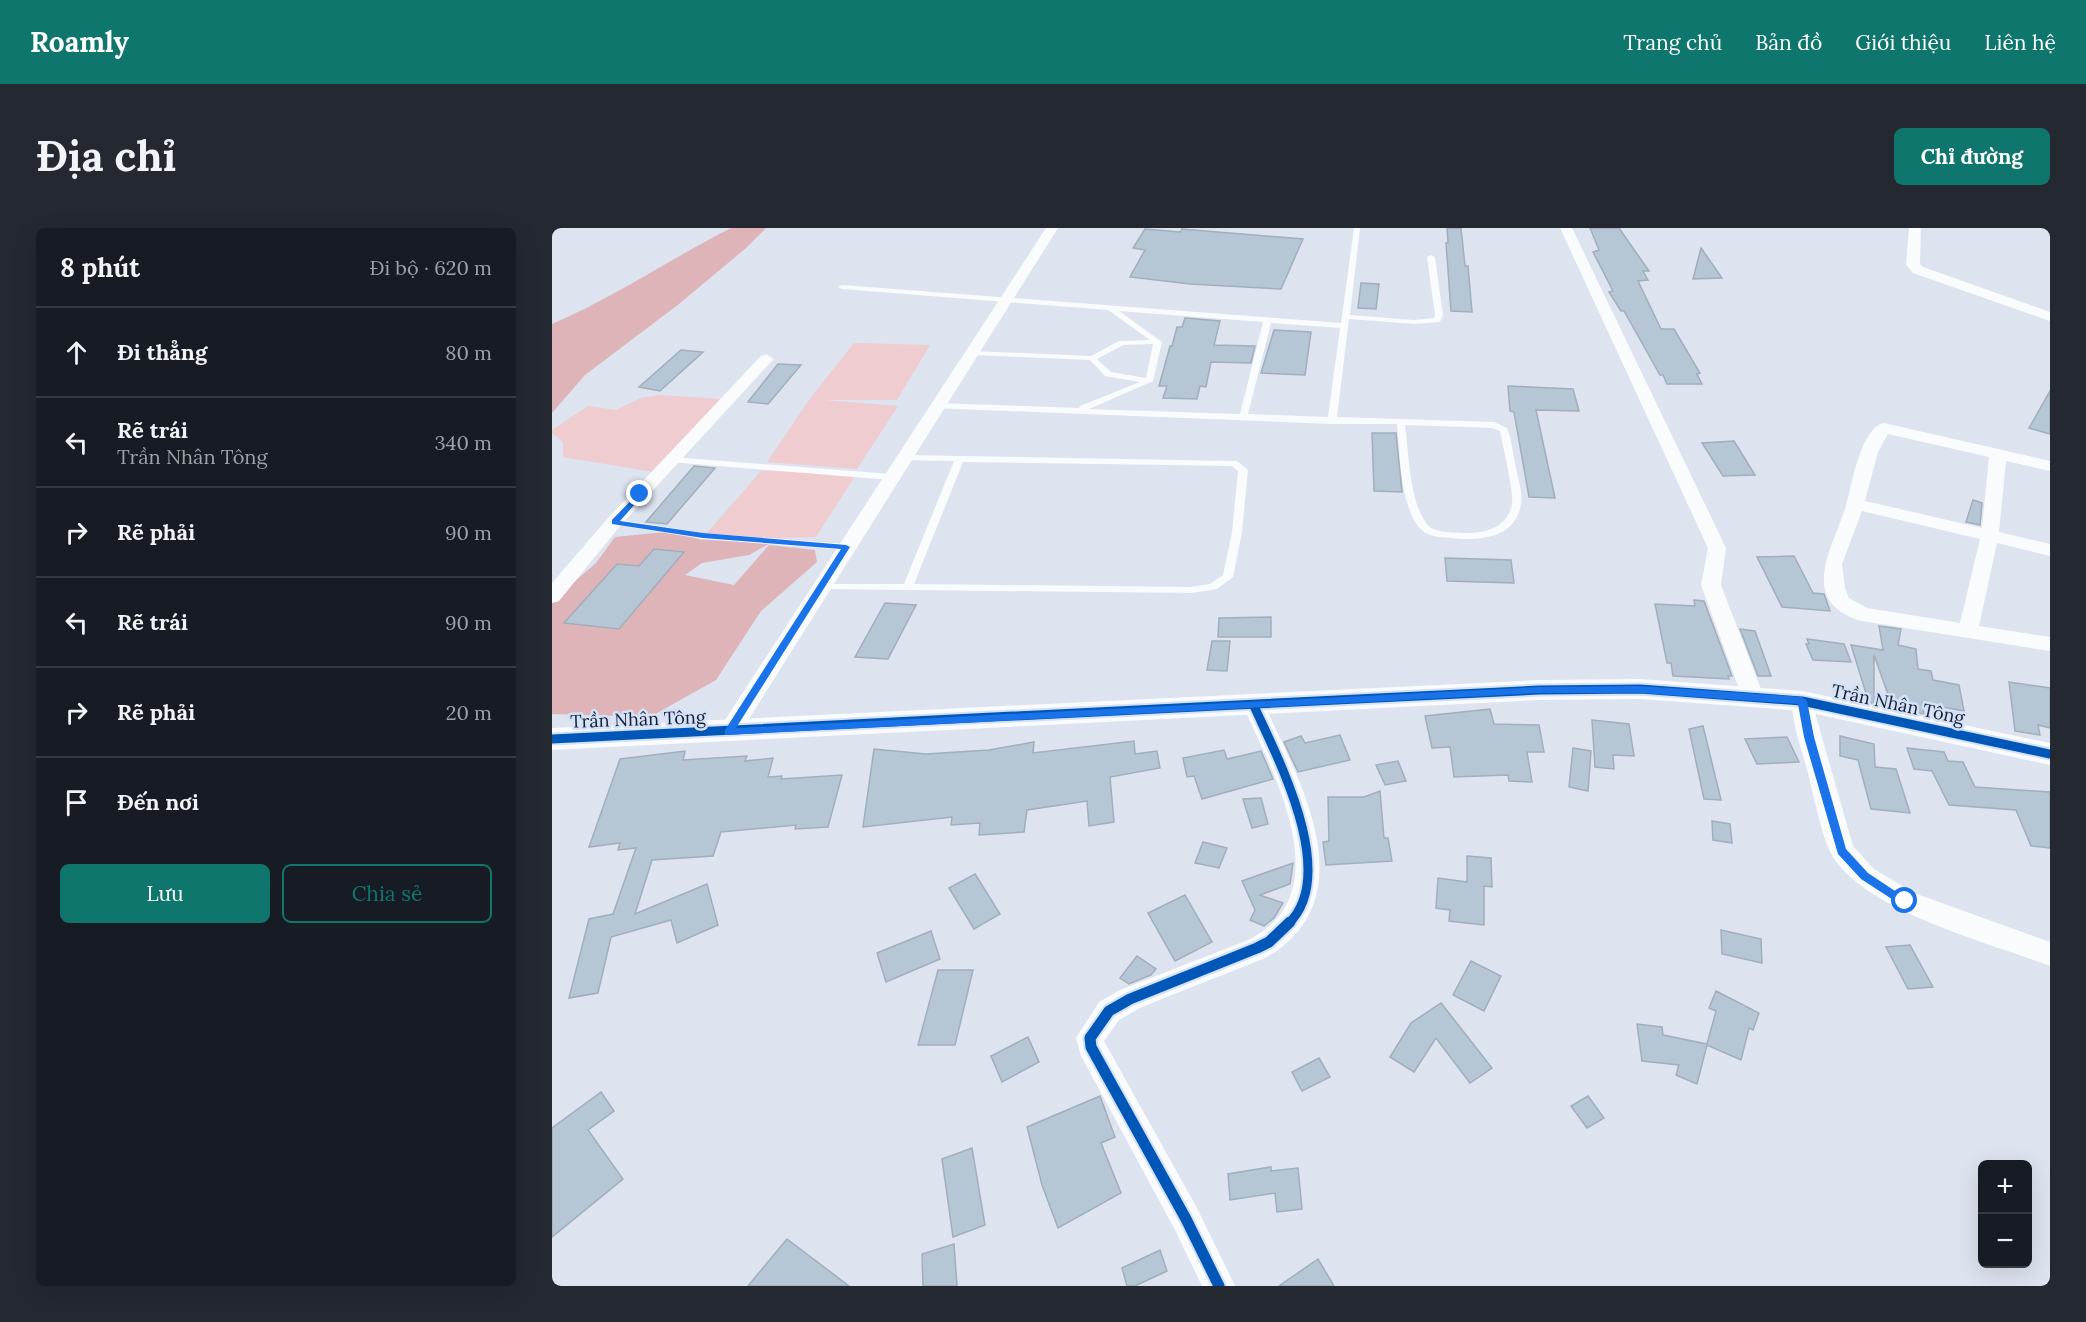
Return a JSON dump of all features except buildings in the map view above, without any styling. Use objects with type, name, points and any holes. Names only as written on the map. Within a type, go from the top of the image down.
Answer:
[{"type":"street","points":[[729,732],[1052,228]]},
{"type":"street","points":[[1566,228],[1717,548],[1711,585],[1719,612],[1753,697]]},
{"type":"street","points":[[1916,228],[1912,265],[1918,270],[2050,318]]},
{"type":"street","points":[[552,596],[614,522],[766,359]]},
{"type":"street","points":[[2050,466],[1884,428],[1876,438],[1833,564],[1835,588],[1841,602],[1862,614],[2050,644]]},
{"type":"street","points":[[1968,630],[1990,535],[1998,454]]},
{"type":"street","points":[[1855,504],[2050,550]]},
{"type":"street","name":"Trần Nhân Tông","points":[[552,740],[1539,690],[1640,689],[1802,701],[2050,754]]},
{"type":"street","points":[[1802,701],[1809,737],[1842,851],[1864,876],[1905,901],[2050,954]]},
{"type":"street","points":[[1219,1286],[1186,1219],[1091,1047],[1090,1038],[1109,1011],[1130,999],[1268,943],[1290,924],[1304,901],[1310,880],[1306,838],[1284,775],[1254,706]]},
{"type":"lane","points":[[1332,421],[1357,228]]},
{"type":"lane","points":[[842,287],[1268,319],[1414,322],[1437,320],[1439,315],[1431,256]]},
{"type":"lane","points":[[1108,307],[1158,342]]},
{"type":"lane","points":[[1243,417],[1268,319]]},
{"type":"lane","points":[[972,353],[1092,358],[1122,343],[1158,342]]},
{"type":"lane","points":[[1149,381],[1158,342]]},
{"type":"lane","points":[[1092,358],[1108,374],[1149,381]]},
{"type":"lane","points":[[1077,410],[1149,381]]},
{"type":"lane","points":[[936,406],[1401,424],[1494,425],[1504,430],[1517,501],[1505,527],[1498,533],[1485,536],[1437,533],[1423,528],[1415,512],[1401,424]]},
{"type":"lane","points":[[822,587],[1191,590],[1213,587],[1228,577],[1237,532],[1243,470],[1240,465],[1217,462],[904,458]]},
{"type":"lane","points":[[908,586],[960,459]]},
{"type":"lane","points":[[672,460],[891,477]]},
{"type":"lane","points":[[614,522],[703,536],[846,547]]},
{"type":"shaded area","points":[[731,228],[766,228],[746,248],[679,304],[585,375],[552,413],[552,324],[598,302]]},
{"type":"shaded area","points":[[854,343],[930,345],[897,400],[824,400],[898,406],[857,469],[767,462],[809,400]]},
{"type":"shaded area","points":[[660,395],[721,399],[654,472],[563,457],[563,442],[552,433],[552,430],[588,406],[616,410],[641,398]]},
{"type":"shaded area","points":[[761,471],[857,473],[816,537],[701,540]]},
{"type":"shaded area","points":[[675,531],[701,540],[774,541],[749,555],[702,563],[685,575],[734,585],[769,545],[815,550],[817,562],[761,611],[716,680],[650,717],[552,714],[552,601],[596,563],[615,537]]},
{"type":"cycle path","points":[[552,739],[1539,690],[1640,689],[1802,701],[2050,754]]},
{"type":"cycle path","points":[[1219,1286],[1186,1219],[1091,1047],[1090,1038],[1109,1011],[1130,999],[1257,948],[1269,942],[1293,919],[1306,892],[1308,861],[1304,829],[1280,764],[1254,706]]},
{"type":"route","points":[[640,494],[614,522],[703,536],[846,547],[729,732],[1460,696],[1539,690],[1640,689],[1802,701],[1809,737],[1842,851],[1864,876],[1905,901]]}]
